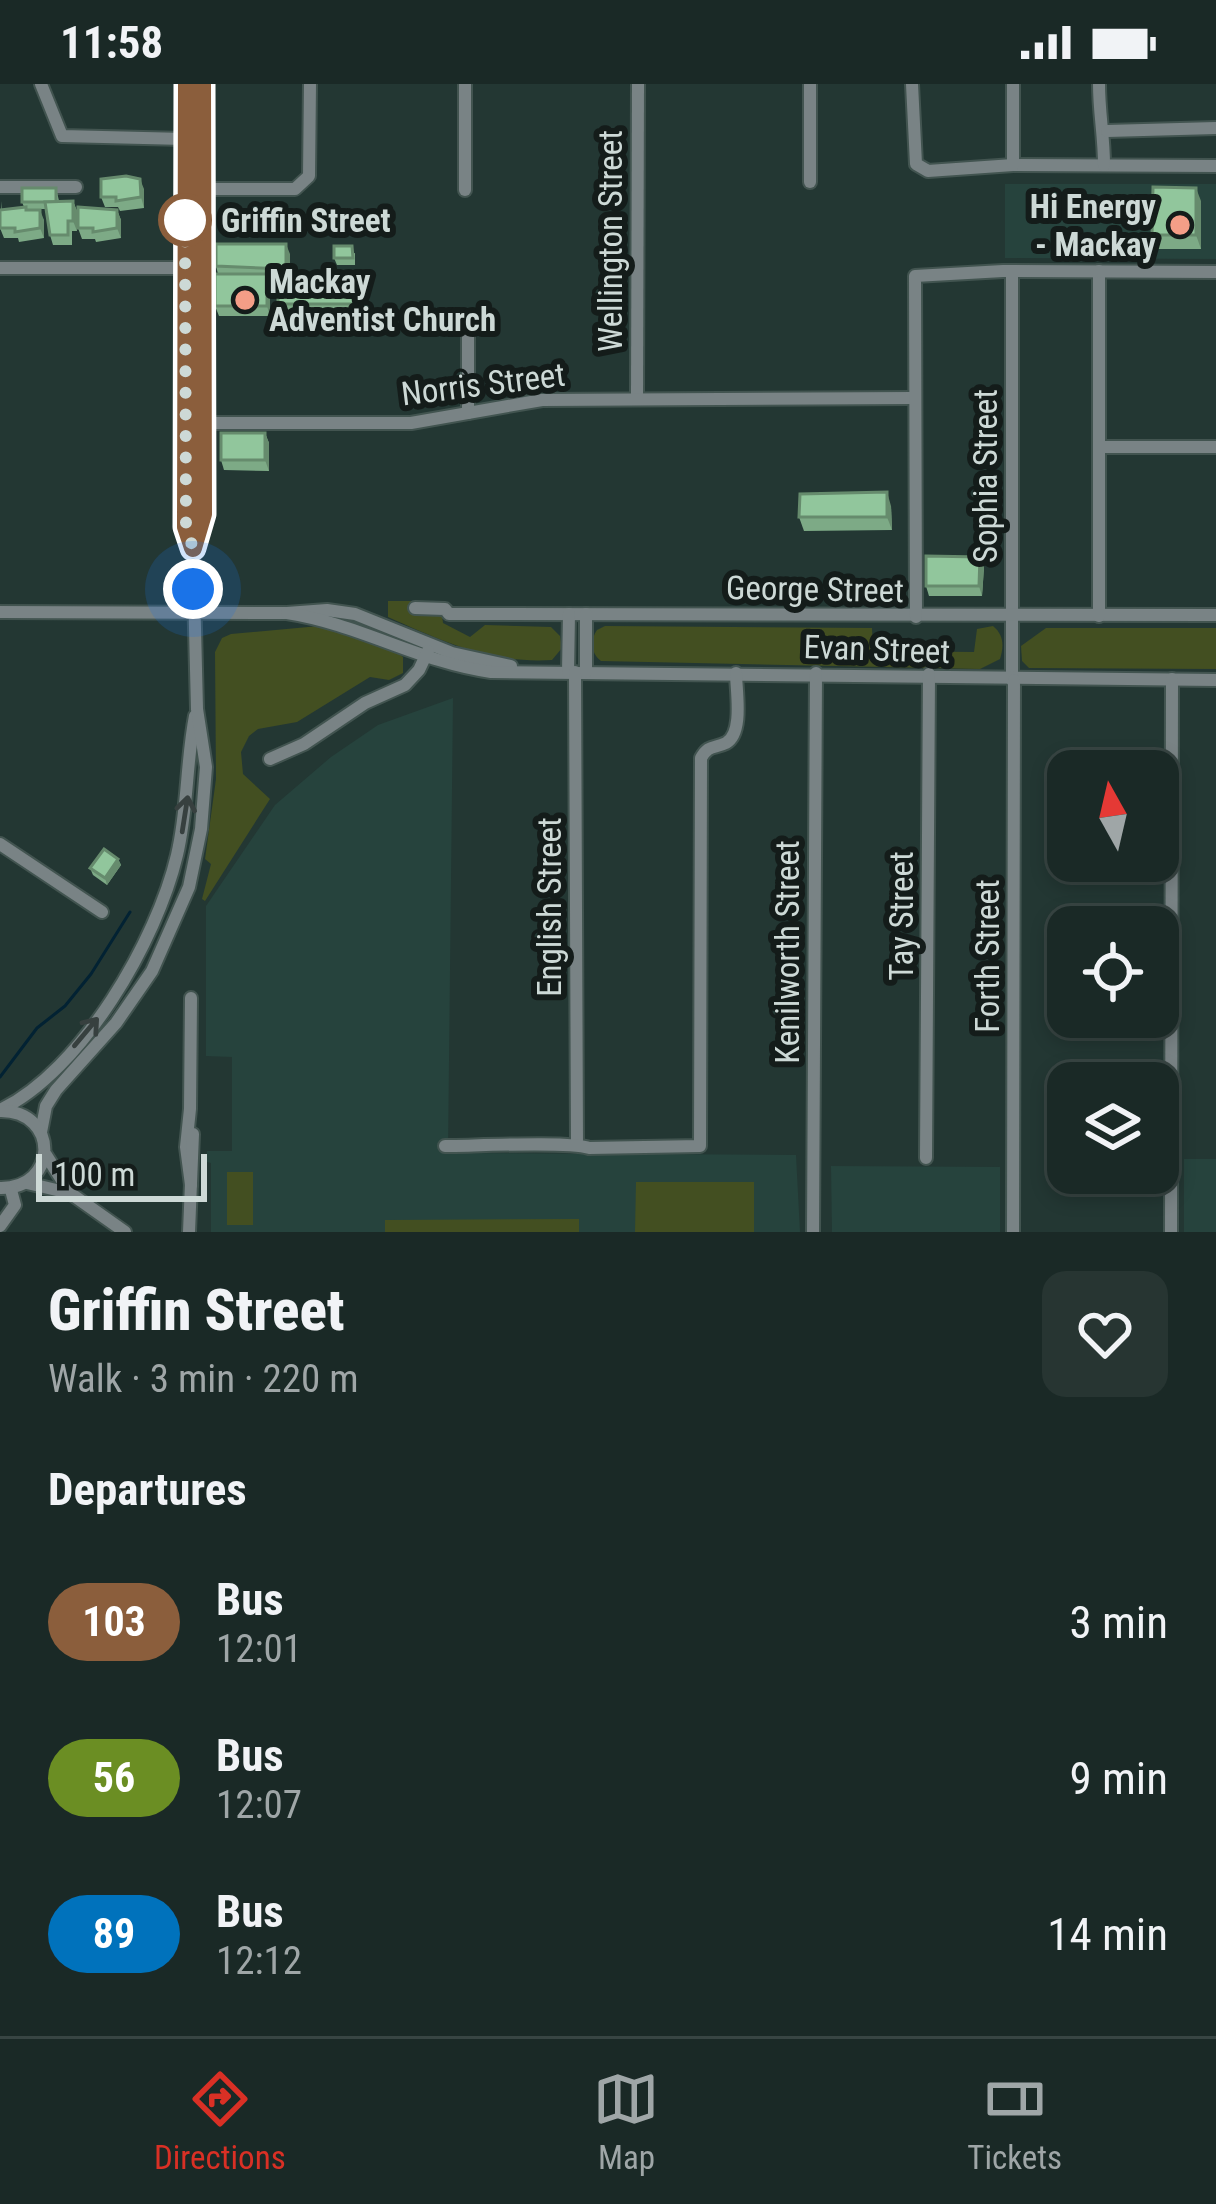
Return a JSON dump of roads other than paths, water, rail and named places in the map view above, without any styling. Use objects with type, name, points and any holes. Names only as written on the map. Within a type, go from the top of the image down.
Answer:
[{"type":"street","points":[[41,84],[62,136],[185,139]]},
{"type":"street","points":[[187,84],[186,527],[193,548]]},
{"type":"street","points":[[0,1111],[44,1079],[98,1019],[123,982],[157,916],[180,843],[196,709],[193,548],[203,514],[202,84]]},
{"type":"street","points":[[202,189],[295,189],[306,180],[310,84]]},
{"type":"street","points":[[465,84],[465,190]]},
{"type":"street","name":"Wellington Street","points":[[637,398],[638,84]]},
{"type":"street","points":[[810,84],[810,182]]},
{"type":"street","points":[[912,84],[916,164],[928,171],[1013,165],[1216,166]]},
{"type":"street","points":[[1013,84],[1013,165]]},
{"type":"street","points":[[1099,84],[1099,117],[1107,130]]},
{"type":"street","points":[[1107,130],[1216,128]]},
{"type":"street","points":[[1104,166],[1107,130]]},
{"type":"street","points":[[0,187],[76,187]]},
{"type":"street","points":[[0,268],[202,268]]},
{"type":"street","name":"Sophia Street","points":[[1012,271],[1013,680]]},
{"type":"street","points":[[1099,271],[1099,616]]},
{"type":"street","points":[[916,617],[915,275],[1216,272]]},
{"type":"street","points":[[468,330],[468,413]]},
{"type":"street","name":"Norris Street","points":[[186,423],[411,423],[542,400],[913,398]]},
{"type":"street","points":[[1099,447],[1216,447]]},
{"type":"street","name":"George Street","points":[[416,608],[445,608],[449,614],[1216,616]]},
{"type":"street","points":[[0,612],[287,614],[334,610],[355,614],[428,651],[405,685],[270,759]]},
{"type":"street","points":[[569,614],[576,672]]},
{"type":"street","points":[[576,672],[586,614]]},
{"type":"street","name":"Evan Street","points":[[428,651],[537,671],[1216,680]]},
{"type":"street","name":"English Street","points":[[576,672],[577,1142]]},
{"type":"street","points":[[445,1146],[555,1147],[577,1142],[589,1148],[700,1146],[701,760],[710,747],[727,742],[735,732],[736,673]]},
{"type":"street","name":"Kenilworth Street","points":[[813,1232],[816,673]]},
{"type":"street","name":"Tay Street","points":[[926,1158],[929,674]]},
{"type":"street","points":[[1171,1232],[1172,679]]},
{"type":"street","name":"Forth Street","points":[[1013,680],[1013,1232]]},
{"type":"street","points":[[125,1232],[70,1193],[51,1168],[40,1132],[47,1103],[134,999],[176,923],[204,813],[206,759],[196,709]]},
{"type":"street","points":[[0,844],[102,912]]},
{"type":"street","points":[[189,1232],[190,998]]},
{"type":"street","points":[[0,1111],[21,1113],[40,1132]]},
{"type":"street","points":[[11,1189],[36,1174],[45,1152]]},
{"type":"street","points":[[11,1189],[70,1193]]},
{"type":"street","points":[[0,1226],[15,1205],[11,1189]]},
{"type":"waterway","points":[[0,1077],[37,1028],[65,1006],[91,974],[130,912]]},
{"type":"place","name":"Griffin Street","points":[[185,220]]},
{"type":"place","name":"Hi Energy - Mackay","points":[[1180,225]]},
{"type":"place","name":"Mackay Adventist Church","points":[[245,300]]}]
